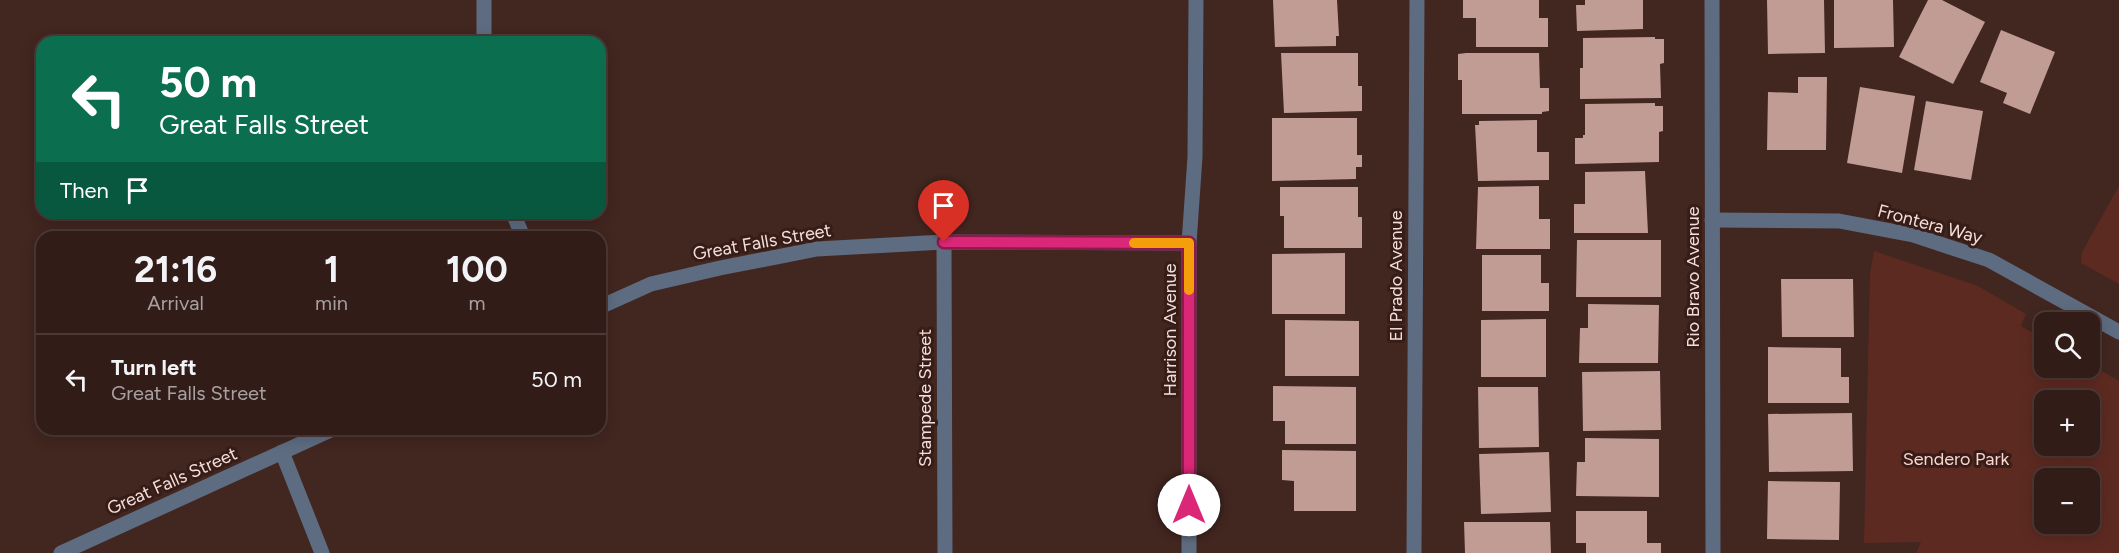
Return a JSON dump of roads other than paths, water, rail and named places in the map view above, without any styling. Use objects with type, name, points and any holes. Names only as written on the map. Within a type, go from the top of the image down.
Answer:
[{"type":"street","points":[[484,0],[484,36]]},
{"type":"street","name":"Harrison Avenue","points":[[1189,553],[1189,243],[1195,157],[1196,0]]},
{"type":"street","name":"El Prado Avenue","points":[[1414,553],[1417,0]]},
{"type":"street","name":"Rio Bravo Avenue","points":[[1712,0],[1713,553]]},
{"type":"street","name":"Frontera Way","points":[[1712,220],[1839,221],[1913,236],[1989,260],[2119,332]]},
{"type":"street","name":"Great Falls Street","points":[[606,304],[651,284],[817,249],[944,242],[1189,243]]},
{"type":"street","name":"Stampede Street","points":[[944,242],[945,553]]},
{"type":"street","name":"Great Falls Street","points":[[61,553],[320,435]]},
{"type":"street","points":[[282,452],[322,553]]},
{"type":"park label","name":"Sendero Park","points":[[1956,459]]}]
